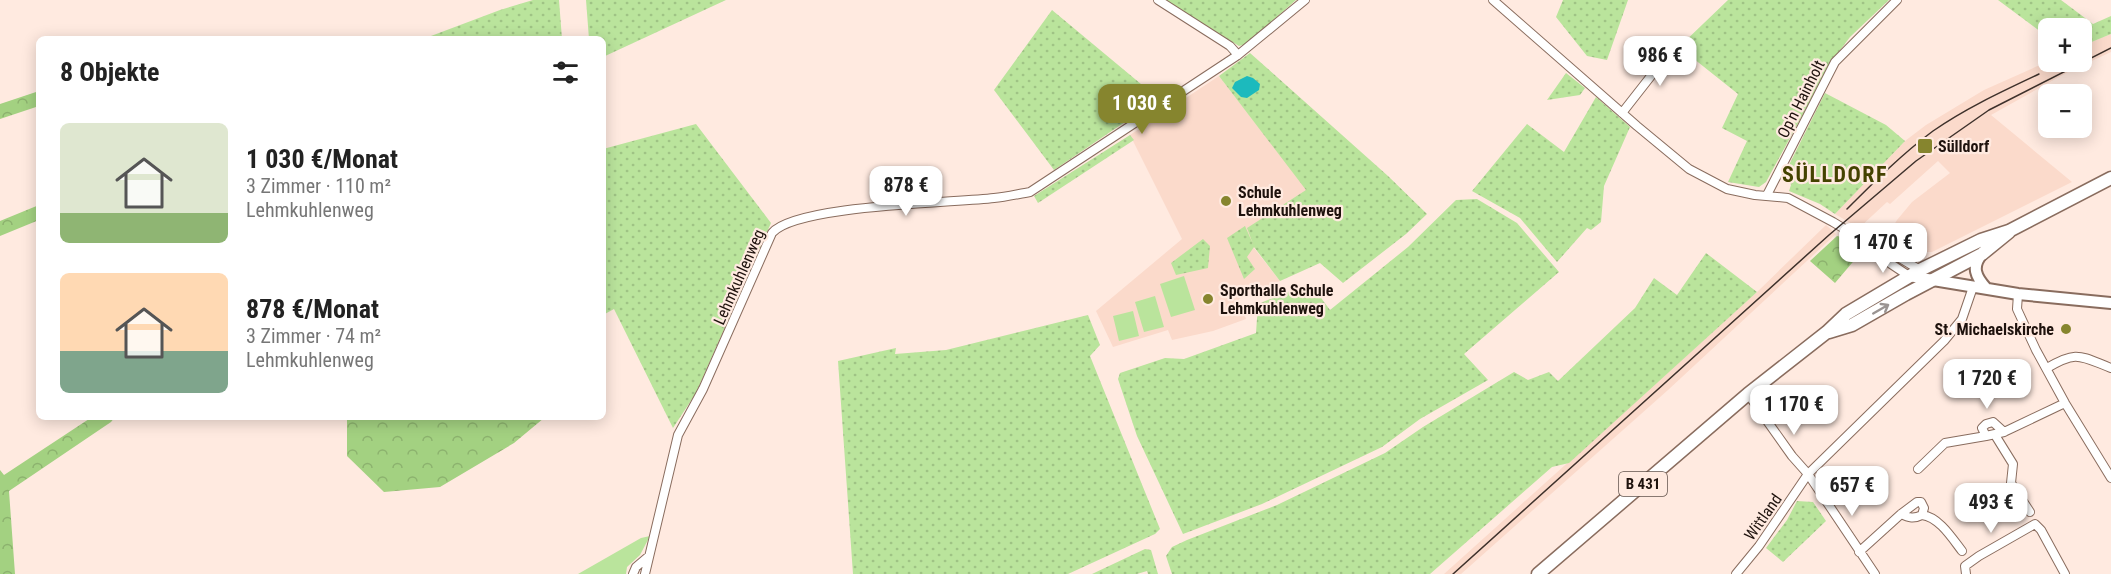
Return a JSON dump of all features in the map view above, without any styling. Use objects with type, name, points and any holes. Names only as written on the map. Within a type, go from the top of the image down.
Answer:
[{"type":"main road","name":"B 431","points":[[1538,574],[1748,394],[1827,332],[1846,314],[1914,273],[1981,240],[2009,231],[2111,178]]},
{"type":"main road","name":"B 431","points":[[1827,332],[1852,326],[1982,254],[2009,231]]},
{"type":"street","points":[[1158,0],[1230,46],[1238,55]]},
{"type":"street","name":"Lehmkuhlenweg","points":[[645,574],[678,435],[703,389],[772,233],[777,228],[788,223],[847,210],[995,198],[1030,192],[1238,55],[1305,0]]},
{"type":"street","points":[[1493,0],[1677,160],[1727,189],[1755,195],[1788,198],[1876,248],[1895,255],[1914,273]]},
{"type":"street","name":"Op'n Hainholt","points":[[1767,195],[1835,62],[1897,0]]},
{"type":"street","points":[[1622,113],[1676,44]]},
{"type":"street","points":[[1876,248],[1892,264],[1935,280],[2018,294],[2111,303]]},
{"type":"street","points":[[1982,254],[1975,270],[1978,279],[1986,288]]},
{"type":"street","name":"Wittland","points":[[1736,574],[1759,546],[1809,474],[1944,341],[1968,309],[1973,287]]},
{"type":"street","points":[[2018,294],[2017,309],[2020,318],[2065,403],[2111,478]]},
{"type":"street","points":[[2047,368],[2071,356],[2079,356],[2111,368]]},
{"type":"street","points":[[1748,394],[1792,456],[1809,474],[1875,574]]},
{"type":"street","points":[[1918,469],[1945,443],[2004,432],[2065,403]]},
{"type":"street","points":[[1986,436],[1982,428],[1993,422],[2004,432]]},
{"type":"street","points":[[1995,435],[2013,464],[2011,483],[2030,512]]},
{"type":"street","points":[[1859,552],[1917,502],[1921,502],[1924,508],[1922,515]]},
{"type":"street","points":[[1901,514],[1911,519],[1922,515],[1929,516],[1945,530],[1962,551]]},
{"type":"street","points":[[1966,574],[1965,566],[2035,524],[2041,530],[2066,574]]},
{"type":"street","name":"Lehmkuhlenweg","points":[[633,574],[636,567],[649,556]]},
{"type":"shaded area","points":[[2111,34],[2111,52],[2092,61],[2092,42]]},
{"type":"shaded area","points":[[2038,66],[2038,72],[2068,72],[2047,84],[2038,84],[2038,89],[1991,115],[2072,182],[1932,252],[1907,252],[1885,240],[1897,220],[1912,202],[1950,173],[1938,161],[1859,228],[1835,214],[1905,141],[1926,125],[1984,90]]},
{"type":"shaded area","name":"Schule Lehmkuhlenweg","points":[[1219,76],[1307,190],[1254,248],[1280,281],[1239,299],[1246,319],[1213,331],[1172,340],[1168,330],[1113,347],[1096,311],[1182,239],[1130,135]]},
{"type":"shaded area","points":[[1826,225],[1836,234],[1668,390],[1461,574],[1444,574],[1757,292]]},
{"type":"green space","points":[[533,0],[559,0],[562,36],[431,36]]},
{"type":"green space","points":[[586,0],[726,0],[606,56],[606,36],[589,36]]},
{"type":"green space","points":[[1165,0],[1296,0],[1246,44],[1239,46]]},
{"type":"green space","points":[[1563,0],[1628,0],[1607,60],[1587,56],[1556,17]]},
{"type":"green space","points":[[1728,0],[1889,0],[1850,37],[1832,61],[1766,182],[1759,187],[1728,182],[1747,141],[1722,128],[1738,94],[1679,47]]},
{"type":"green space","points":[[1998,0],[2061,0],[2085,18],[2038,18],[2038,30]]},
{"type":"green space","points":[[1052,10],[1159,99],[1054,170],[994,90]]},
{"type":"green space","points":[[2111,16],[2111,34],[2092,42],[2092,23]]},
{"type":"green space","points":[[1250,53],[1388,176],[1427,214],[1406,234],[1343,283],[1320,263],[1280,281],[1254,247],[1247,257],[1255,269],[1244,279],[1227,238],[1245,226],[1253,244],[1247,228],[1306,190],[1219,76]]},
{"type":"green space","points":[[1566,73],[1585,88],[1580,95],[1547,100]]},
{"type":"green space","points":[[36,92],[36,107],[0,119],[0,104]]},
{"type":"green space","points":[[1825,93],[1886,125],[1905,141],[1835,214],[1820,204],[1789,191],[1791,185],[1788,179],[1783,177]]},
{"type":"green space","points":[[1596,97],[1630,127],[1604,186],[1601,222],[1591,230],[1587,228],[1557,262],[1520,218],[1472,191],[1527,124],[1564,152]]},
{"type":"green space","points":[[696,124],[771,223],[696,393],[673,428],[614,309],[606,313],[606,148]]},
{"type":"green space","points":[[1130,135],[1134,140],[1038,203],[1034,196]]},
{"type":"green space","points":[[1477,199],[1517,223],[1559,272],[1464,354],[1488,380],[1420,419],[1382,447],[1262,504],[1183,534],[1137,436],[1118,379],[1120,373],[1165,358],[1184,359],[1256,333],[1258,304],[1310,283],[1330,310],[1408,247],[1456,200]]},
{"type":"green space","points":[[36,206],[36,221],[0,236],[0,221]]},
{"type":"green space","points":[[1837,236],[1846,238],[1863,250],[1835,283],[1810,261]]},
{"type":"green space","points":[[1203,239],[1210,246],[1208,268],[1176,275],[1171,263]]},
{"type":"green space","points":[[1706,253],[1757,292],[1569,463],[1552,467],[1430,574],[1172,574],[1166,556],[1172,547],[1277,505],[1385,453],[1423,427],[1514,372],[1528,380],[1549,372],[1558,381],[1635,308],[1654,278],[1677,295]]},
{"type":"green space","points":[[1184,276],[1195,310],[1171,317],[1160,284]]},
{"type":"green space","points":[[1155,296],[1164,327],[1144,332],[1135,302]]},
{"type":"green space","points":[[1133,311],[1139,336],[1119,341],[1113,316]]},
{"type":"green space","points":[[1088,315],[1100,345],[1090,356],[1160,529],[1155,534],[1068,574],[853,574],[838,361],[896,348],[895,354],[946,350]]},
{"type":"green space","points":[[87,420],[113,420],[9,491],[15,574],[0,574],[0,470],[4,475]]},
{"type":"green space","points":[[347,420],[542,420],[514,443],[440,487],[384,492],[347,456]]},
{"type":"green space","points":[[1797,501],[1813,502],[1826,521],[1783,562],[1766,548],[1787,520]]},
{"type":"green space","points":[[650,536],[640,555],[627,567],[626,574],[578,574],[641,538]]},
{"type":"green space","points":[[1145,549],[1151,550],[1158,574],[1148,574],[1147,571],[1137,574],[1092,574]]},
{"type":"water","points":[[1247,76],[1260,84],[1259,90],[1247,98],[1241,97],[1232,88],[1235,82]]},
{"type":"tram line","points":[[1453,574],[1829,235],[1916,161],[1989,110],[2111,48]]},
{"type":"tram line","points":[[1847,209],[1899,159],[1933,131],[1998,93],[2039,74]]},
{"type":"place","name":"Sülldorf","points":[[1925,146]]},
{"type":"place","name":"Schule Lehmkuhlenweg","points":[[1226,201]]},
{"type":"place","name":"Sporthalle Schule Lehmkuhlenweg","points":[[1208,299]]},
{"type":"place","name":"St. Michaelskirche","points":[[2066,329]]},
{"type":"district","name":"SÜLLDORF","points":[[1835,174]]}]
